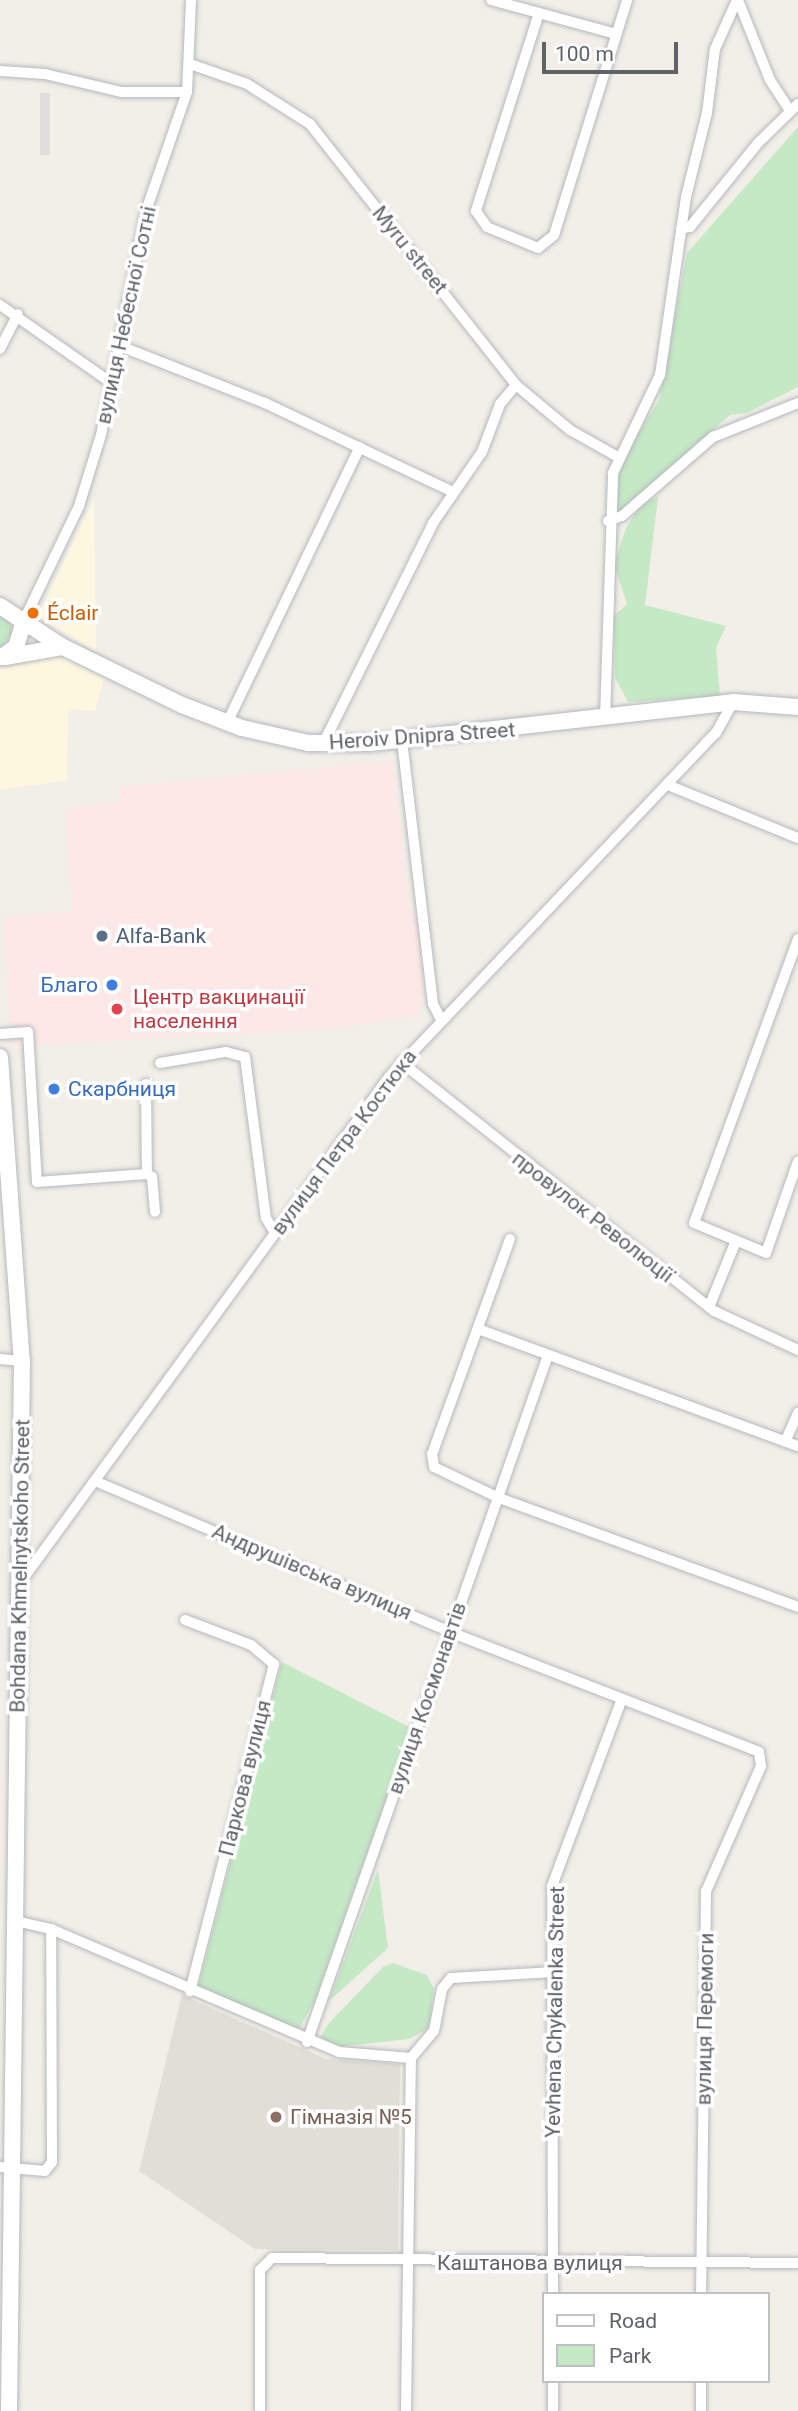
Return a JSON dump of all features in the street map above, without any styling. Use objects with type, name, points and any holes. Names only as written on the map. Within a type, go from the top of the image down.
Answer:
[{"type":"main road","name":"Heroiv Dnipra Street","points":[[0,606],[63,647],[228,723],[323,744],[402,740],[733,702],[798,707]]},
{"type":"main road","points":[[2,657],[16,647],[24,620]]},
{"type":"main road","points":[[2,657],[63,647]]},
{"type":"main road","name":"Bohdana Khmelnytskoho Street","points":[[0,1057],[22,1361],[16,1920],[7,2168],[9,2411]]},
{"type":"street","name":"вулиця Небесної Сотні","points":[[24,620],[85,491],[113,384],[146,211],[187,92],[191,0]]},
{"type":"street","points":[[491,0],[616,34]]},
{"type":"street","points":[[539,13],[476,211],[487,227],[533,248],[547,245],[554,235],[626,0]]},
{"type":"street","points":[[681,229],[690,227],[748,155],[794,107],[770,80],[737,0]]},
{"type":"street","points":[[605,718],[608,521],[618,457],[660,375],[681,229],[715,48],[737,0]]},
{"type":"street","name":"Myru street","points":[[190,64],[247,84],[310,124],[516,385],[570,430],[618,457]]},
{"type":"street","points":[[0,71],[45,75],[122,92],[187,92]]},
{"type":"street","points":[[0,305],[18,314],[113,384]]},
{"type":"street","points":[[0,349],[18,314]]},
{"type":"street","points":[[120,346],[360,447],[451,491]]},
{"type":"street","points":[[323,744],[349,685],[451,491],[482,452],[500,404],[516,385]]},
{"type":"street","points":[[608,521],[622,516],[713,437],[798,403]]},
{"type":"street","points":[[228,723],[360,447]]},
{"type":"street","name":"вулиця Петра Костюка","points":[[20,1583],[401,1062],[716,733],[733,702]]},
{"type":"street","points":[[402,740],[433,1004],[441,1020]]},
{"type":"street","points":[[668,785],[798,838]]},
{"type":"street","points":[[798,939],[694,1223],[766,1253],[798,1161]]},
{"type":"street","points":[[0,1034],[28,1032],[37,1182],[147,1174],[152,1178],[155,1212]]},
{"type":"street","points":[[160,1063],[233,1052],[245,1057],[266,1218],[275,1233]]},
{"type":"street","name":"провулок Революції","points":[[401,1062],[709,1307],[798,1350]]},
{"type":"street","points":[[146,1084],[147,1174]]},
{"type":"street","points":[[510,1239],[432,1454],[434,1467],[499,1498],[798,1607]]},
{"type":"street","points":[[709,1307],[736,1241]]},
{"type":"street","points":[[478,1329],[798,1446]]},
{"type":"street","name":"вулиця Космонавтів","points":[[307,2042],[548,1355]]},
{"type":"street","points":[[0,1359],[22,1361]]},
{"type":"street","points":[[785,1442],[798,1413]]},
{"type":"street","name":"Андрушівська вулиця","points":[[95,1481],[450,1632],[621,1700],[752,1746],[761,1756]]},
{"type":"street","name":"Паркова вулиця","points":[[185,1620],[251,1645],[274,1664],[190,1991]]},
{"type":"street","name":"Yevhena Chykalenka Street","points":[[553,2292],[552,1886],[621,1700]]},
{"type":"street","name":"вулиця Перемоги","points":[[701,2292],[706,1891],[761,1756]]},
{"type":"street","points":[[16,1920],[51,1929],[307,2042],[339,2052],[411,2058]]},
{"type":"street","points":[[7,2168],[45,2171],[52,2162],[51,1929]]},
{"type":"street","points":[[406,2411],[411,2058],[435,2031],[442,1989],[451,1978],[554,1972]]},
{"type":"street","name":"Каштанова вулиця","points":[[260,2411],[260,2270],[264,2262],[272,2258],[408,2262],[798,2263]]},
{"type":"street","points":[[553,2383],[553,2411]]},
{"type":"street","points":[[701,2383],[701,2411]]},
{"type":"shaded area","points":[[40,93],[50,93],[50,155],[40,155]]},
{"type":"shaded area","points":[[94,499],[96,652],[43,620],[40,612]]},
{"type":"shaded area","points":[[55,655],[65,656],[104,677],[95,711],[68,709],[67,780],[0,790],[0,669]]},
{"type":"shaded area","points":[[393,761],[409,908],[420,921],[425,990],[418,1015],[334,1029],[11,1046],[3,917],[72,911],[64,808],[119,802],[118,787]]},
{"type":"shaded area","name":"Гімназія №5","points":[[182,1995],[326,2059],[400,2064],[398,2250],[255,2249],[139,2171]]},
{"type":"green space","points":[[798,127],[798,387],[747,413],[730,415],[621,511],[616,504],[618,477],[625,455],[659,400],[687,253]]},
{"type":"green space","points":[[658,497],[645,605],[726,626],[716,648],[720,696],[628,702],[615,678],[614,616],[627,604],[614,565],[626,528],[641,504]]},
{"type":"green space","points":[[0,614],[10,622],[13,633],[0,650]]},
{"type":"green space","points":[[282,1662],[411,1728],[315,2000],[298,2031],[198,1988]]},
{"type":"green space","points":[[378,1870],[388,1948],[329,2001]]},
{"type":"green space","points":[[393,1963],[427,1975],[434,1989],[429,2028],[409,2039],[327,2048],[321,2036],[329,2023],[383,1967]]},
{"type":"place","name":"Éclair","points":[[33,613]]},
{"type":"place","name":"Alfa-Bank","points":[[102,936]]},
{"type":"place","name":"Благо","points":[[112,985]]},
{"type":"place","name":"Центр вакцинації населення","points":[[117,1009]]},
{"type":"place","name":"Скарбниця","points":[[54,1089]]},
{"type":"place","name":"Гімназія №5","points":[[276,2117]]}]
